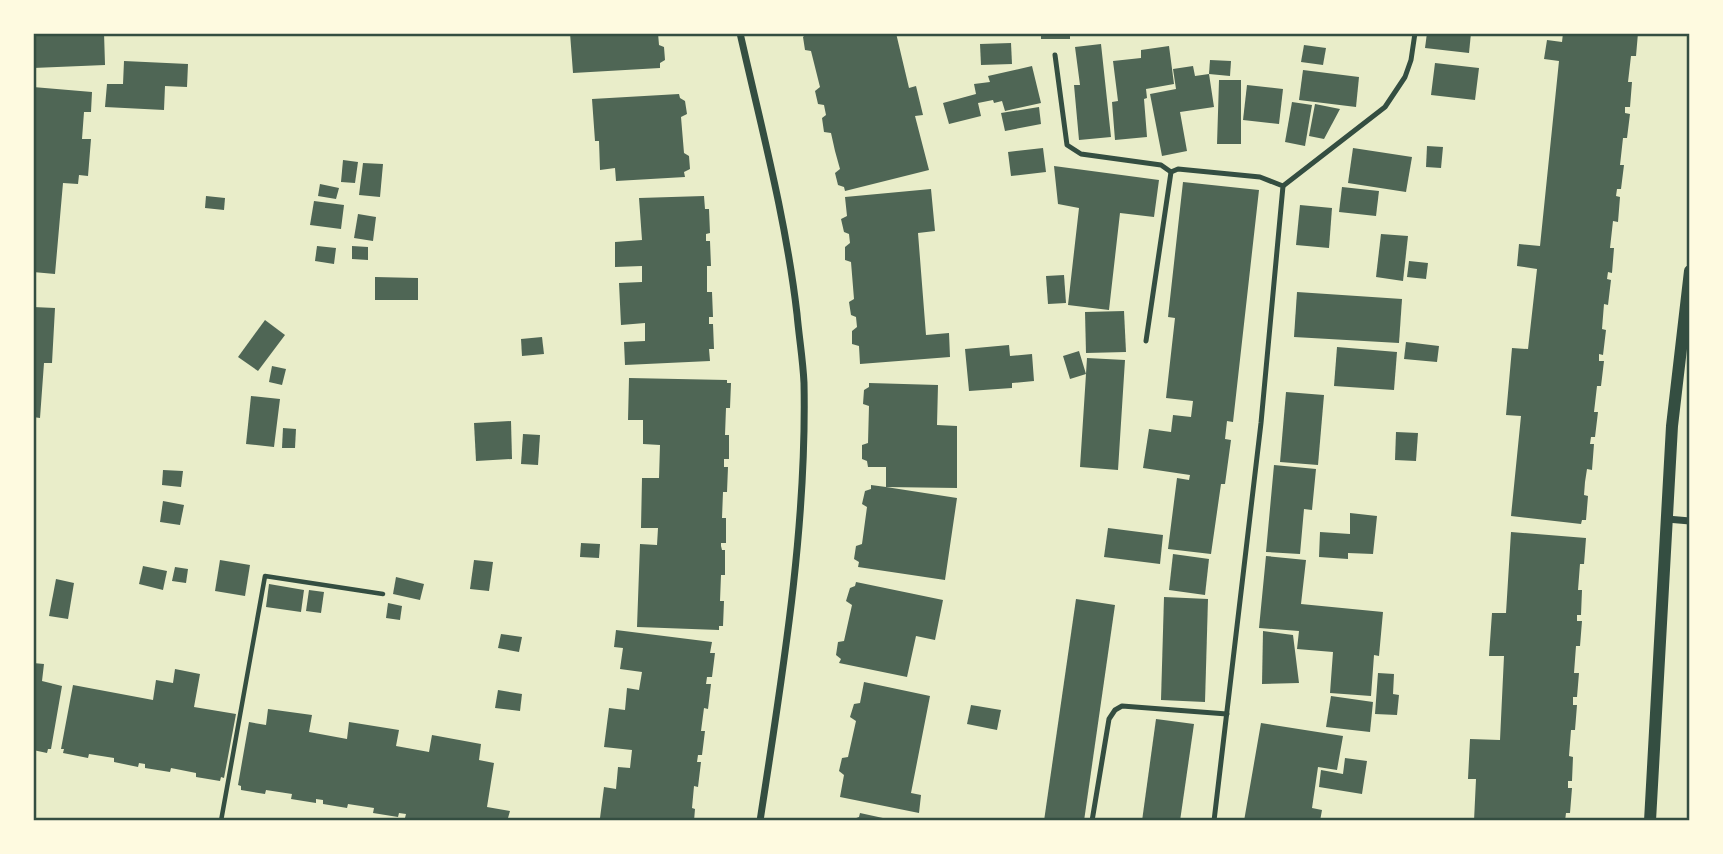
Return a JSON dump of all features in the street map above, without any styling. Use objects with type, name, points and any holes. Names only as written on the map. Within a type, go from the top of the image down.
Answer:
[{"type":"street","points":[[740,33],[789,257],[804,381],[803,447],[796,548],[760,821]]},
{"type":"street","points":[[1650,821],[1675,388],[1690,271]]},
{"type":"street","points":[[1667,519],[1690,521]]},
{"type":"lane","points":[[1214,821],[1261,423],[1283,186],[1385,107],[1405,77],[1415,33]]},
{"type":"lane","points":[[1055,55],[1067,145],[1081,153],[1161,165],[1171,172]]},
{"type":"lane","points":[[1146,341],[1168,177],[1171,172],[1178,169],[1260,177],[1283,186]]},
{"type":"lane","points":[[1092,821],[1109,719],[1115,710],[1122,706],[1227,714]]},
{"type":"path","points":[[221,821],[265,576],[383,594]]},
{"type":"building","points":[[33,33],[104,33],[105,65],[33,68]]},
{"type":"building","points":[[570,33],[658,33],[659,45],[664,47],[665,60],[660,63],[660,68],[573,73]]},
{"type":"building","points":[[807,33],[896,33],[909,88],[916,86],[923,115],[915,116],[929,170],[845,191],[844,187],[838,185],[835,173],[840,169],[831,133],[824,132],[824,105],[818,104],[815,91],[820,87],[811,51],[805,50],[803,37]]},
{"type":"building","points":[[1041,33],[1070,33],[1070,39],[1041,39]]},
{"type":"building","points":[[1427,33],[1471,33],[1469,53],[1425,48]]},
{"type":"building","points":[[1563,33],[1638,33],[1636,56],[1631,56],[1628,82],[1632,82],[1630,107],[1625,107],[1625,113],[1630,114],[1627,138],[1623,138],[1621,189],[1617,189],[1616,196],[1620,197],[1618,222],[1613,221],[1610,248],[1614,248],[1612,273],[1608,272],[1607,279],[1611,280],[1608,305],[1604,304],[1602,329],[1606,330],[1603,355],[1599,354],[1599,361],[1604,361],[1601,386],[1597,386],[1595,437],[1591,437],[1590,444],[1594,444],[1592,470],[1587,469],[1584,495],[1588,496],[1586,520],[1582,520],[1581,524],[1511,516],[1521,416],[1506,415],[1512,348],[1528,349],[1537,269],[1517,266],[1519,244],[1540,246],[1559,61],[1544,59],[1547,40],[1562,42]]},
{"type":"building","points":[[1011,43],[1012,64],[981,65],[980,44]]},
{"type":"building","points":[[1101,44],[1111,137],[1079,140],[1074,85],[1080,85],[1075,47]]},
{"type":"building","points":[[1304,45],[1326,48],[1323,65],[1301,62]]},
{"type":"building","points":[[1169,46],[1174,84],[1146,89],[1147,98],[1144,99],[1147,137],[1115,140],[1112,102],[1118,101],[1113,61],[1141,58],[1141,50]]},
{"type":"building","points":[[1210,60],[1231,61],[1230,76],[1209,74]]},
{"type":"building","points":[[124,61],[188,64],[187,87],[165,86],[164,110],[105,107],[107,84],[123,84]]},
{"type":"building","points":[[1435,63],[1479,68],[1475,100],[1431,95]]},
{"type":"building","points":[[1032,66],[1041,103],[1005,111],[1002,101],[978,103],[981,116],[949,124],[943,103],[976,94],[974,84],[990,82],[988,76]]},
{"type":"building","points":[[1193,66],[1195,76],[1209,74],[1214,107],[1180,112],[1187,151],[1162,156],[1150,94],[1176,89],[1173,69]]},
{"type":"building","points":[[1303,70],[1359,77],[1356,107],[1299,100]]},
{"type":"building","points":[[1219,80],[1241,80],[1241,144],[1217,144]]},
{"type":"building","points":[[1247,85],[1283,89],[1279,124],[1243,120]]},
{"type":"building","points":[[33,87],[92,92],[91,112],[84,112],[82,139],[91,139],[88,176],[79,175],[78,184],[63,183],[55,274],[33,272]]},
{"type":"building","points":[[679,94],[685,101],[687,114],[681,117],[684,153],[689,156],[690,169],[684,172],[685,177],[616,181],[615,168],[600,170],[599,141],[595,141],[592,99]]},
{"type":"building","points":[[1292,102],[1312,105],[1305,146],[1285,142]]},
{"type":"building","points":[[1315,104],[1340,109],[1324,139],[1309,136]]},
{"type":"building","points":[[1039,107],[1041,124],[1005,131],[1001,113]]},
{"type":"building","points":[[1427,146],[1443,147],[1441,168],[1426,167]]},
{"type":"building","points":[[1043,148],[1046,172],[1011,176],[1008,152]]},
{"type":"building","points":[[1353,148],[1412,157],[1406,192],[1348,183]]},
{"type":"building","points":[[343,160],[358,162],[355,183],[341,182]]},
{"type":"building","points":[[363,163],[383,164],[380,197],[359,195]]},
{"type":"building","points":[[1054,166],[1159,180],[1154,217],[1120,213],[1109,310],[1068,305],[1079,208],[1058,204]]},
{"type":"building","points":[[1183,182],[1259,190],[1233,422],[1227,421],[1225,439],[1231,440],[1225,484],[1221,484],[1211,554],[1168,549],[1177,478],[1189,480],[1190,475],[1143,468],[1149,429],[1171,432],[1173,415],[1191,417],[1193,401],[1166,398],[1175,318],[1168,317]]},
{"type":"building","points":[[320,184],[339,188],[336,199],[318,196]]},
{"type":"building","points":[[1342,187],[1379,191],[1376,216],[1339,212]]},
{"type":"building","points":[[931,189],[935,231],[918,233],[926,335],[949,333],[950,357],[860,364],[859,346],[852,344],[852,331],[857,327],[849,302],[854,299],[851,262],[845,260],[845,247],[850,243],[849,234],[844,232],[841,219],[847,216],[845,197]]},
{"type":"building","points":[[206,196],[225,198],[224,210],[205,208]]},
{"type":"building","points":[[704,196],[705,209],[709,209],[710,233],[706,234],[706,241],[710,241],[711,266],[707,266],[707,292],[712,292],[713,317],[709,317],[709,324],[713,324],[714,349],[709,349],[710,361],[625,365],[624,342],[645,341],[645,323],[621,325],[619,283],[642,282],[642,266],[615,267],[615,242],[642,240],[639,198]]},
{"type":"building","points":[[314,201],[344,205],[341,229],[310,225]]},
{"type":"building","points":[[1300,205],[1332,208],[1329,248],[1296,245]]},
{"type":"building","points":[[358,214],[376,217],[373,241],[354,238]]},
{"type":"building","points":[[1381,234],[1408,236],[1403,281],[1376,277]]},
{"type":"building","points":[[317,246],[336,248],[334,264],[315,261]]},
{"type":"building","points":[[352,246],[368,247],[368,260],[352,259]]},
{"type":"building","points":[[1409,261],[1428,263],[1426,279],[1407,277]]},
{"type":"building","points":[[1064,275],[1066,303],[1048,304],[1046,276]]},
{"type":"building","points":[[375,277],[418,278],[418,300],[375,300]]},
{"type":"building","points":[[1297,292],[1402,299],[1399,343],[1294,337]]},
{"type":"building","points":[[33,307],[55,308],[52,363],[44,363],[40,418],[33,417]]},
{"type":"building","points":[[1124,311],[1126,352],[1086,353],[1085,312]]},
{"type":"building","points":[[265,320],[285,335],[258,371],[238,357]]},
{"type":"building","points":[[542,337],[544,354],[522,356],[521,339]]},
{"type":"building","points":[[1406,342],[1439,346],[1437,362],[1404,359]]},
{"type":"building","points":[[1009,345],[1010,356],[1032,354],[1034,381],[1012,383],[1012,388],[969,391],[965,349]]},
{"type":"building","points":[[1337,347],[1397,352],[1394,390],[1334,386]]},
{"type":"building","points":[[1079,351],[1086,374],[1070,379],[1063,356]]},
{"type":"building","points":[[1087,358],[1125,360],[1118,470],[1080,467]]},
{"type":"building","points":[[272,366],[286,369],[282,385],[269,382]]},
{"type":"building","points":[[629,378],[727,380],[727,383],[731,383],[730,408],[726,408],[725,435],[729,435],[729,459],[724,459],[724,467],[728,467],[722,518],[726,518],[726,543],[721,543],[722,550],[725,550],[725,575],[721,575],[720,601],[724,601],[723,626],[719,626],[719,630],[637,627],[640,544],[657,545],[658,528],[641,528],[642,478],[659,478],[660,445],[643,444],[643,420],[628,420]]},
{"type":"building","points":[[869,383],[938,385],[937,425],[957,426],[957,488],[886,487],[886,467],[868,467],[867,461],[862,459],[862,445],[868,443],[869,406],[863,404],[864,390],[869,387]]},
{"type":"building","points":[[1286,392],[1324,395],[1318,465],[1280,462]]},
{"type":"building","points":[[251,396],[280,399],[274,447],[246,444]]},
{"type":"building","points":[[511,421],[512,459],[476,461],[474,423]]},
{"type":"building","points":[[283,428],[296,429],[295,448],[282,448]]},
{"type":"building","points":[[1396,432],[1418,433],[1416,461],[1395,460]]},
{"type":"building","points":[[523,434],[540,435],[538,465],[521,464]]},
{"type":"building","points":[[1274,465],[1316,469],[1312,510],[1304,509],[1300,554],[1266,552]]},
{"type":"building","points":[[163,470],[183,471],[181,487],[162,485]]},
{"type":"building","points":[[871,485],[957,498],[945,580],[858,567],[859,562],[854,559],[856,546],[862,544],[867,507],[862,504],[865,491],[871,489]]},
{"type":"building","points":[[163,501],[184,505],[180,525],[160,522]]},
{"type":"building","points":[[1350,513],[1377,516],[1373,554],[1348,553],[1348,559],[1319,557],[1320,532],[1350,534]]},
{"type":"building","points":[[1108,528],[1163,535],[1160,564],[1104,557]]},
{"type":"building","points":[[1511,532],[1586,538],[1578,590],[1582,590],[1581,615],[1577,615],[1577,621],[1582,621],[1580,646],[1576,646],[1574,673],[1579,673],[1577,697],[1573,697],[1573,705],[1577,705],[1569,756],[1573,757],[1572,781],[1568,781],[1568,788],[1572,788],[1570,813],[1566,813],[1565,821],[1474,821],[1476,779],[1468,779],[1470,739],[1500,740],[1504,656],[1489,656],[1492,613],[1506,613]]},
{"type":"building","points":[[581,543],[600,544],[599,558],[580,557]]},
{"type":"building","points":[[1173,554],[1209,559],[1205,595],[1169,590]]},
{"type":"building","points":[[1266,556],[1306,560],[1301,604],[1383,612],[1379,656],[1374,655],[1371,696],[1330,693],[1333,652],[1297,649],[1299,631],[1259,628]]},
{"type":"building","points":[[220,560],[250,565],[245,596],[215,591]]},
{"type":"building","points":[[474,560],[493,562],[489,591],[470,589]]},
{"type":"building","points":[[143,566],[167,571],[163,590],[139,584]]},
{"type":"building","points":[[175,567],[188,569],[186,583],[172,581]]},
{"type":"building","points":[[396,577],[424,584],[420,600],[393,594]]},
{"type":"building","points":[[56,579],[74,583],[68,619],[49,616]]},
{"type":"building","points":[[856,582],[943,600],[935,640],[916,636],[907,677],[839,663],[841,659],[836,655],[838,642],[844,641],[852,605],[846,601],[850,588],[855,586]]},
{"type":"building","points":[[269,584],[304,590],[301,612],[266,607]]},
{"type":"building","points":[[309,590],[324,592],[321,613],[306,611]]},
{"type":"building","points":[[1164,597],[1208,599],[1205,702],[1161,700]]},
{"type":"building","points":[[1076,599],[1115,605],[1084,821],[1044,821]]},
{"type":"building","points":[[388,603],[402,606],[400,620],[386,618]]},
{"type":"building","points":[[616,630],[712,642],[710,653],[715,653],[712,677],[707,677],[706,684],[711,684],[708,709],[704,708],[701,731],[705,731],[702,755],[698,755],[697,762],[701,762],[698,787],[694,786],[694,821],[625,821],[600,818],[604,787],[616,789],[618,767],[630,768],[632,750],[604,747],[609,708],[625,710],[627,688],[639,690],[642,672],[620,669],[623,648],[614,647]]},
{"type":"building","points":[[1263,631],[1293,635],[1299,683],[1262,684]]},
{"type":"building","points":[[501,634],[522,637],[519,652],[498,648]]},
{"type":"building","points":[[33,663],[44,664],[42,681],[62,686],[51,749],[48,749],[47,753],[33,750]]},
{"type":"building","points":[[175,669],[200,674],[194,707],[236,714],[224,778],[221,777],[220,781],[196,777],[196,773],[171,768],[170,772],[145,768],[145,764],[139,763],[138,767],[114,762],[114,758],[89,754],[88,758],[63,753],[64,749],[61,749],[73,685],[153,700],[156,680],[173,683]]},
{"type":"building","points":[[1378,673],[1394,674],[1393,694],[1399,695],[1397,715],[1375,714]]},
{"type":"building","points":[[864,682],[930,696],[911,793],[921,795],[919,813],[840,797],[844,775],[839,771],[842,758],[848,757],[856,721],[850,717],[854,704],[860,703]]},
{"type":"building","points":[[498,690],[522,694],[520,711],[495,708]]},
{"type":"building","points":[[1331,696],[1373,702],[1370,732],[1326,727]]},
{"type":"building","points":[[971,705],[1001,710],[997,730],[967,724]]},
{"type":"building","points":[[268,709],[312,715],[309,732],[347,739],[349,722],[399,730],[396,746],[429,752],[432,735],[481,744],[479,760],[494,763],[487,807],[510,811],[508,818],[520,821],[445,821],[430,818],[430,821],[420,821],[405,818],[406,814],[399,813],[398,817],[373,813],[374,808],[348,804],[347,808],[323,804],[323,800],[316,799],[316,803],[291,799],[292,794],[266,790],[265,794],[241,790],[238,785],[249,722],[266,725]]},
{"type":"building","points":[[1156,719],[1194,724],[1180,821],[1142,821]]},
{"type":"building","points":[[1261,723],[1343,736],[1337,770],[1318,767],[1312,808],[1322,810],[1320,821],[1244,821]]},
{"type":"building","points":[[1345,758],[1367,761],[1362,794],[1319,787],[1321,770],[1343,774]]},
{"type":"building","points":[[860,813],[892,821],[848,821],[859,817]]}]
